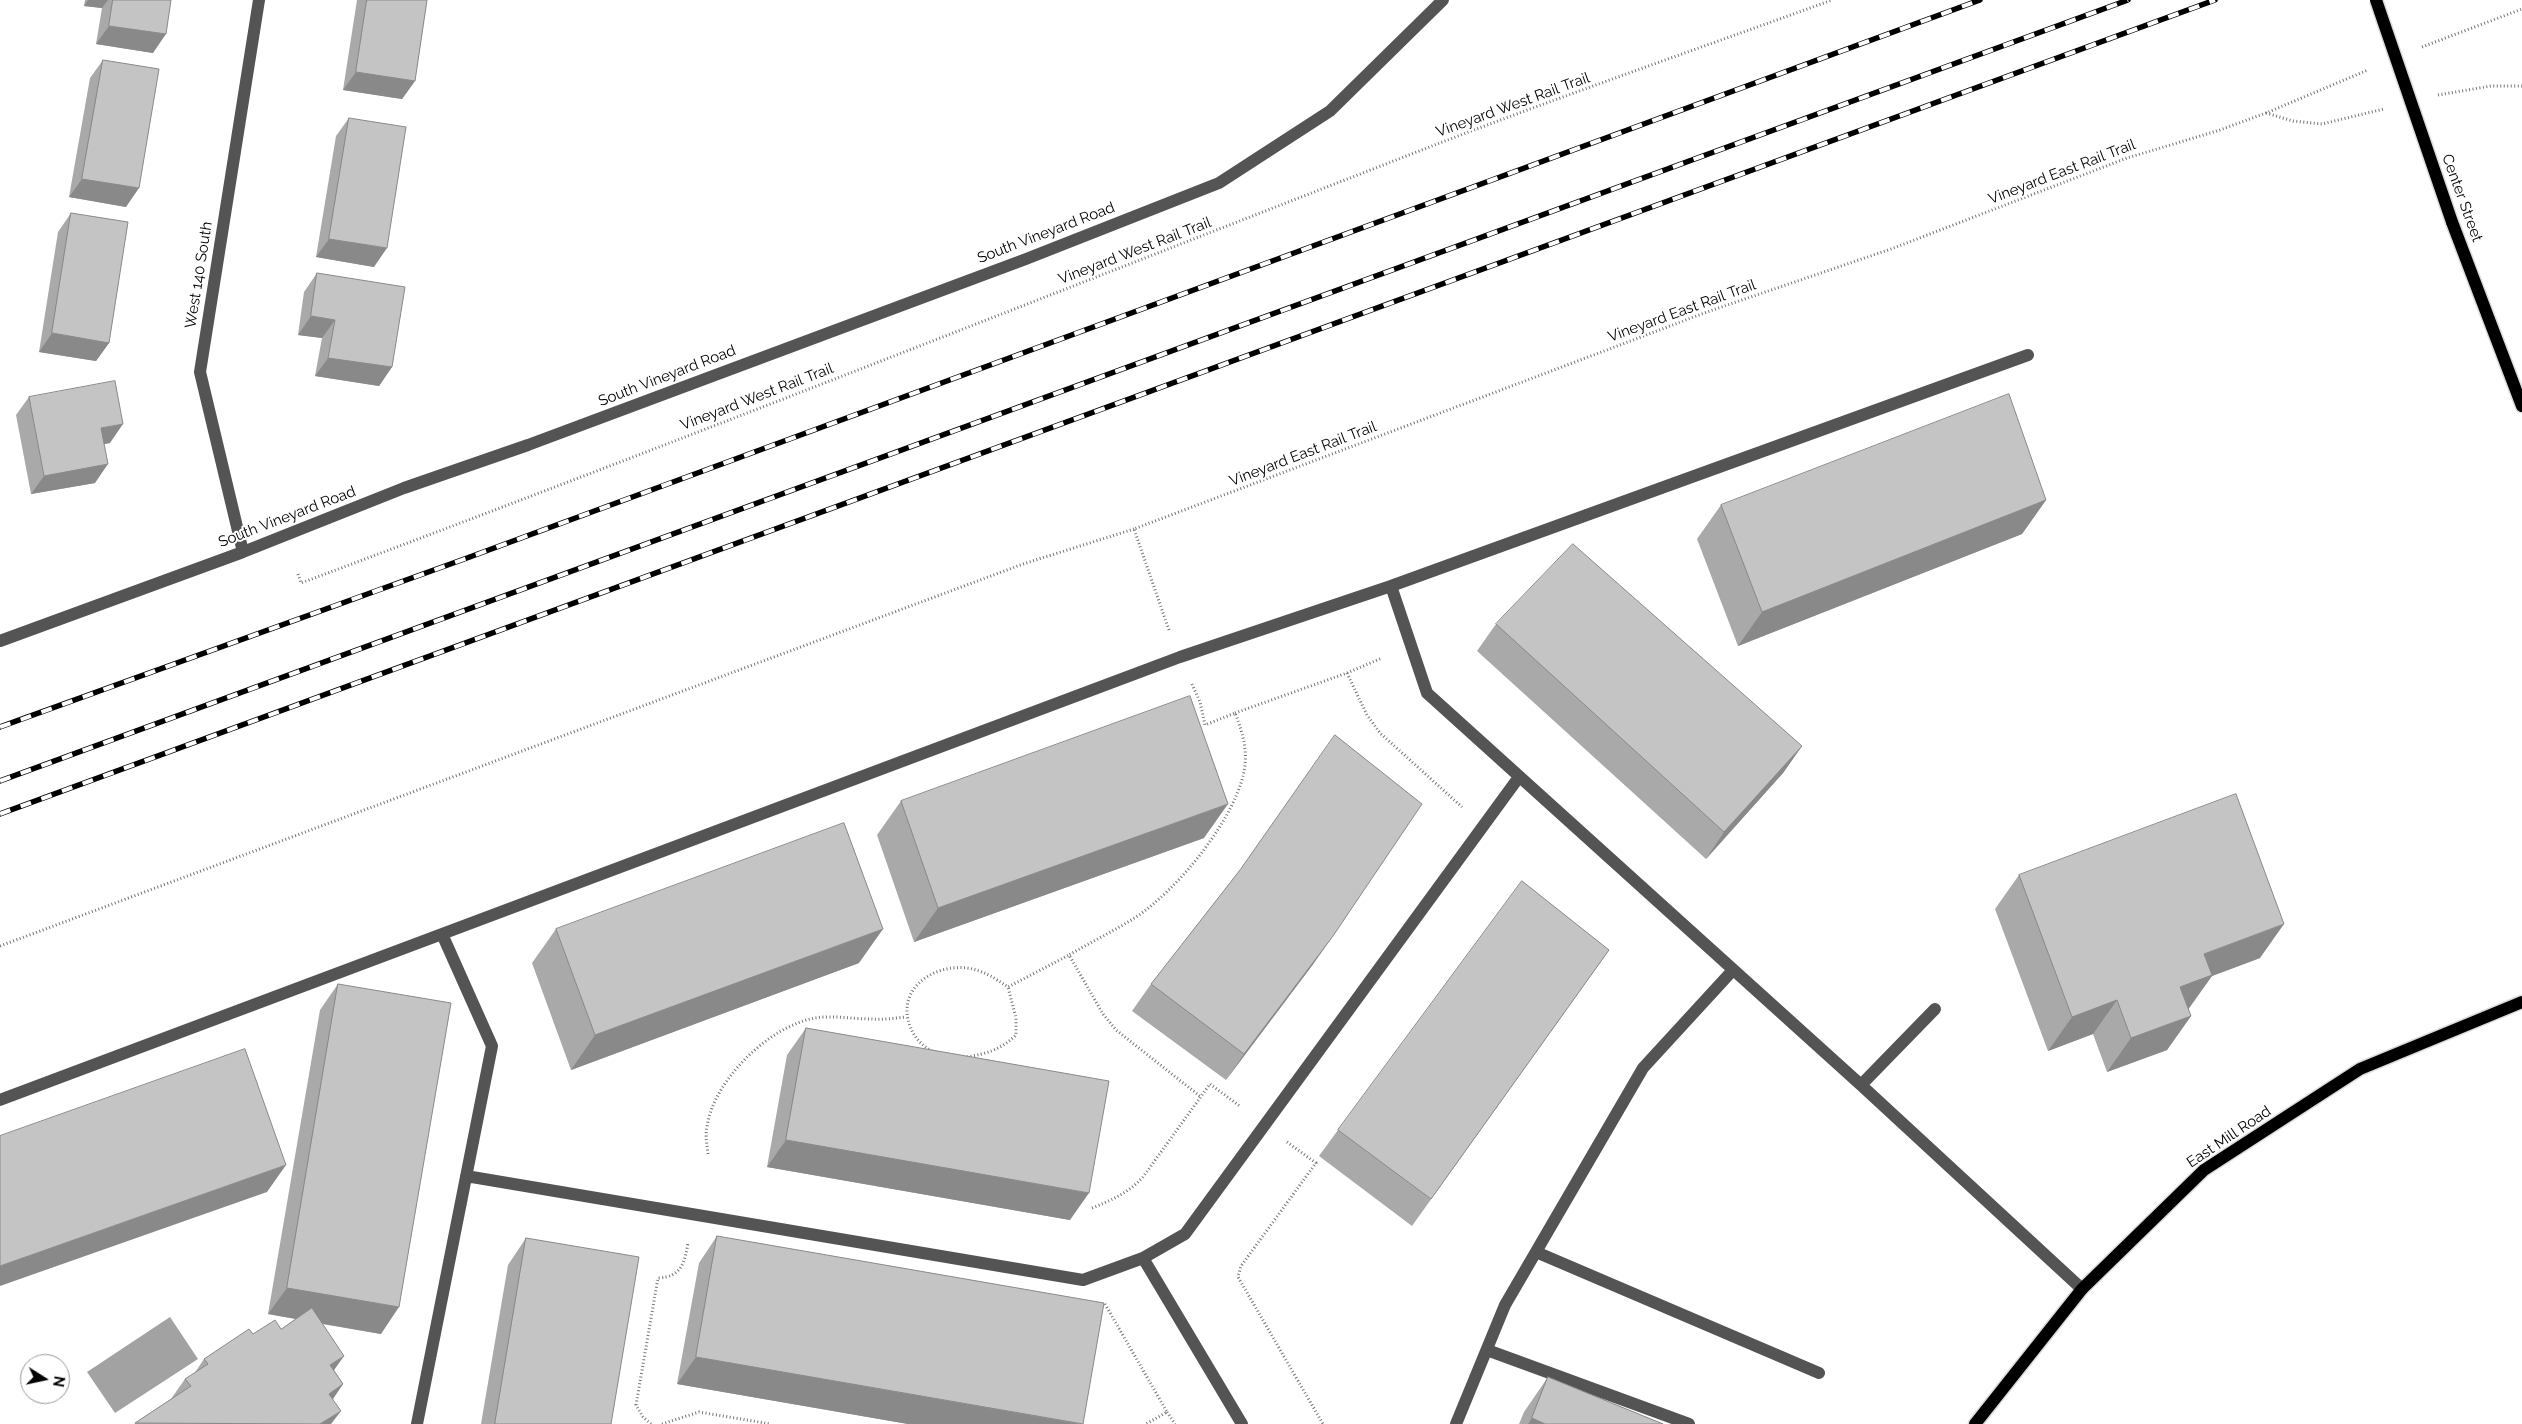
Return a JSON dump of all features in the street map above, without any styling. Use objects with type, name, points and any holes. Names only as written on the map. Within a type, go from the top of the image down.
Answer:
[{"type":"main road","name":"Center Street","points":[[2376,0],[2452,222],[2522,406]]},
{"type":"main road","name":"East Mill Road","points":[[1975,1424],[2082,1289],[2204,1170],[2360,1069],[2522,1002]]},
{"type":"street","name":"West 140 South","points":[[243,552],[200,372],[259,0]]},
{"type":"street","name":"South Vineyard Road","points":[[0,641],[243,552],[404,488],[538,442],[1026,259],[1219,183],[1330,111],[1443,0]]},
{"type":"street","points":[[0,1100],[1180,657],[1391,586],[2028,356]]},
{"type":"street","points":[[1391,586],[1427,693],[1861,1085],[2082,1289]]},
{"type":"street","points":[[466,1176],[1083,1280],[1143,1258],[1185,1234],[1518,776]]},
{"type":"street","points":[[417,1424],[492,1046],[442,934]]},
{"type":"street","points":[[1456,1424],[1505,1305],[1643,1068],[1733,970]]},
{"type":"street","points":[[1861,1085],[1935,1009]]},
{"type":"street","points":[[1536,1252],[1819,1373]]},
{"type":"street","points":[[1143,1258],[1242,1424]]},
{"type":"street","points":[[1486,1350],[1689,1424]]},
{"type":"path","name":"Vineyard West Rail Trail","points":[[298,574],[301,582],[448,528],[1136,263],[1449,140],[1832,0]]},
{"type":"path","points":[[2441,38],[2522,9]]},
{"type":"path","name":"Vineyard East Rail Trail","points":[[0,946],[1023,564],[1134,529],[1707,312],[1891,249],[2127,158],[2217,131],[2346,80]]},
{"type":"path","points":[[1134,529],[1171,637]]},
{"type":"path","points":[[1191,682],[1200,702],[1205,724],[1347,673],[1382,658]]},
{"type":"path","points":[[1347,673],[1367,715],[1380,733],[1462,807]]},
{"type":"path","points":[[1008,988],[1137,916],[1165,892],[1218,833],[1234,801],[1244,775],[1245,746],[1235,713]]},
{"type":"path","points":[[1069,955],[1103,1014],[1116,1030],[1201,1097]]},
{"type":"path","points":[[940,1055],[926,1048],[914,1035],[906,1017],[906,1003],[913,989],[929,974],[967,968],[984,973],[1008,988],[1016,1018],[1016,1035],[1005,1046],[982,1055],[960,1058]]},
{"type":"path","points":[[708,1154],[706,1128],[714,1104],[731,1073],[755,1050],[782,1031],[814,1018],[842,1017],[874,1020],[906,1017]]},
{"type":"path","points":[[1092,1208],[1131,1190],[1143,1177],[1210,1084],[1241,1107]]},
{"type":"path","points":[[1288,1142],[1316,1163],[1241,1266],[1238,1277],[1323,1424]]},
{"type":"path","points":[[651,1424],[643,1417],[636,1406],[658,1278],[671,1277],[679,1270],[686,1255],[689,1239]]},
{"type":"path","points":[[1090,1278],[1174,1424]]},
{"type":"path","points":[[662,1424],[699,1412],[771,1424]]},
{"type":"path","points":[[1146,1424],[1167,1412]]},
{"type":"shaded area","points":[[170,1317],[198,1359],[115,1413],[87,1372]]},
{"type":"building","points":[[113,0],[171,0],[166,34],[109,26]]},
{"type":"building","points":[[367,0],[427,0],[415,81],[356,72]]},
{"type":"building","points":[[103,60],[159,69],[139,188],[82,179]]},
{"type":"building","points":[[349,118],[406,127],[387,248],[329,239]]},
{"type":"building","points":[[71,213],[128,222],[109,343],[52,333]]},
{"type":"building","points":[[317,273],[405,287],[392,367],[328,358],[335,320],[311,316]]},
{"type":"building","points":[[115,381],[123,424],[101,428],[108,464],[44,476],[29,397]]},
{"type":"building","points":[[2009,394],[2046,500],[1762,612],[1721,505]]},
{"type":"building","points":[[1573,544],[1802,746],[1724,832],[1496,624]]},
{"type":"building","points":[[1190,696],[1228,804],[938,908],[901,801]]},
{"type":"building","points":[[1335,735],[1422,804],[1333,936],[1244,1054],[1151,984],[1240,870]]},
{"type":"building","points":[[2236,794],[2284,924],[2204,954],[2212,975],[2180,987],[2191,1016],[2131,1038],[2117,1000],[2072,1017],[2019,875]]},
{"type":"building","points":[[844,823],[883,929],[595,1035],[556,929]]},
{"type":"building","points":[[1522,881],[1609,950],[1431,1199],[1338,1130]]},
{"type":"building","points":[[338,984],[451,1003],[399,1307],[287,1288]]},
{"type":"building","points":[[806,1028],[1109,1081],[1089,1193],[786,1140]]},
{"type":"building","points":[[245,1049],[286,1165],[0,1266],[0,1136]]},
{"type":"building","points":[[717,1236],[1104,1303],[1083,1424],[696,1357]]},
{"type":"building","points":[[526,1238],[639,1257],[611,1424],[495,1424]]},
{"type":"building","points":[[312,1308],[344,1356],[330,1365],[343,1384],[329,1394],[341,1411],[320,1424],[135,1423],[191,1386],[185,1379],[208,1364],[204,1359],[249,1329],[253,1334],[275,1320],[281,1329]]},
{"type":"building","points":[[1548,1377],[1663,1424],[1545,1424],[1532,1418]]},
{"type":"railway","points":[[0,727],[467,558],[1980,0]]},
{"type":"railway","points":[[0,781],[2128,0]]},
{"type":"railway","points":[[0,814],[2215,0]]}]
